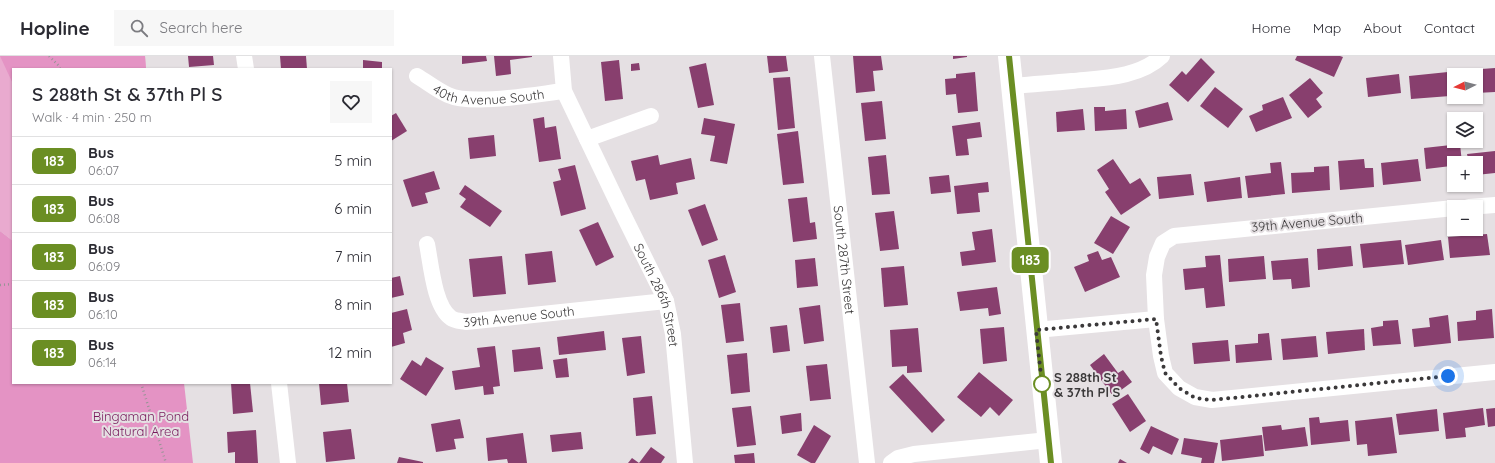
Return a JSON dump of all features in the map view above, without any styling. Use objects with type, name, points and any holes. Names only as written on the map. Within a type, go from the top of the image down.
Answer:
[{"type":"main road","points":[[1009,56],[1050,463]]},
{"type":"street","points":[[244,56],[246,68]]},
{"type":"street","name":"South 286th Street","points":[[561,56],[564,91],[620,210],[666,301],[673,334],[684,463]]},
{"type":"street","name":"South 287th Street","points":[[822,56],[867,463]]},
{"type":"street","points":[[1013,86],[1105,78],[1132,73],[1155,63],[1162,56]]},
{"type":"street","name":"40th Avenue South","points":[[417,76],[449,95],[466,99],[490,99],[564,91]]},
{"type":"street","points":[[587,139],[651,116]]},
{"type":"street","points":[[1483,205],[1495,204]]},
{"type":"street","name":"39th Avenue South","points":[[1156,319],[1154,275],[1157,257],[1163,243],[1174,236],[1447,209]]},
{"type":"street","name":"39th Avenue South","points":[[428,244],[438,297],[444,311],[452,319],[466,322],[666,301]]},
{"type":"street","points":[[1036,330],[1156,319],[1165,373],[1179,388],[1195,398],[1212,400],[1495,372]]},
{"type":"street","points":[[280,384],[288,463]]},
{"type":"street","points":[[891,463],[898,458],[914,454],[1048,440]]},
{"type":"path","points":[[49,56],[60,68]]},
{"type":"path","points":[[0,285],[12,284]]},
{"type":"path","points":[[141,384],[166,463]]},
{"type":"shaded area","points":[[0,56],[145,56],[146,68],[12,68],[12,240],[0,231]]},
{"type":"green space","points":[[0,56],[145,56],[146,68],[12,68],[12,82]]},
{"type":"green space","name":"Bingaman Pond Natural Area","points":[[0,231],[12,240],[12,384],[184,384],[193,463],[0,463]]},
{"type":"building","points":[[188,56],[213,56],[214,65],[189,67]]},
{"type":"building","points":[[280,56],[306,56],[307,68],[281,68]]},
{"type":"building","points":[[462,56],[486,56],[487,61],[462,64]]},
{"type":"building","points":[[494,56],[532,57],[510,60],[511,74],[496,76]]},
{"type":"building","points":[[767,56],[786,56],[788,71],[769,73]]},
{"type":"building","points":[[853,56],[881,56],[883,70],[873,71],[875,91],[856,93]]},
{"type":"building","points":[[953,56],[967,56],[967,57],[953,59]]},
{"type":"building","points":[[1297,56],[1343,57],[1334,77],[1295,60]]},
{"type":"building","points":[[1201,58],[1215,72],[1188,102],[1169,85],[1182,71],[1186,75]]},
{"type":"building","points":[[363,60],[382,62],[382,68],[363,68]]},
{"type":"building","points":[[619,60],[623,99],[605,101],[601,62]]},
{"type":"building","points":[[639,63],[640,70],[631,71],[631,64]]},
{"type":"building","points":[[706,63],[714,105],[698,108],[689,67]]},
{"type":"building","points":[[1495,68],[1495,92],[1483,93],[1483,69]]},
{"type":"building","points":[[975,72],[978,111],[958,113],[956,94],[946,95],[945,79],[956,78],[956,74]]},
{"type":"building","points":[[1447,72],[1447,96],[1411,99],[1409,76]]},
{"type":"building","points":[[1399,74],[1401,93],[1368,97],[1366,78]]},
{"type":"building","points":[[790,77],[795,128],[778,130],[773,78]]},
{"type":"building","points":[[1310,78],[1323,93],[1316,99],[1322,107],[1308,118],[1289,95]]},
{"type":"building","points":[[1215,87],[1243,109],[1228,128],[1200,106]]},
{"type":"building","points":[[1283,97],[1292,118],[1256,132],[1249,116],[1263,110],[1262,105]]},
{"type":"building","points":[[882,101],[886,139],[865,141],[861,103]]},
{"type":"building","points":[[1168,102],[1173,120],[1139,128],[1135,111]]},
{"type":"building","points":[[1094,107],[1105,107],[1105,111],[1126,109],[1127,129],[1095,131]]},
{"type":"building","points":[[1083,109],[1085,130],[1057,132],[1056,112]]},
{"type":"building","points":[[396,113],[407,131],[392,140],[392,115]]},
{"type":"building","points":[[544,117],[545,128],[556,126],[561,159],[539,162],[533,119]]},
{"type":"building","points":[[704,118],[735,124],[727,164],[710,161],[715,136],[701,134]]},
{"type":"building","points":[[980,122],[982,137],[967,139],[969,155],[956,156],[952,126]]},
{"type":"building","points":[[798,131],[804,183],[783,185],[777,134]]},
{"type":"building","points":[[494,135],[496,156],[470,159],[468,138]]},
{"type":"building","points":[[1447,145],[1447,148],[1460,148],[1461,156],[1447,156],[1447,166],[1426,169],[1424,148]]},
{"type":"building","points":[[1495,151],[1495,173],[1483,174],[1483,156],[1467,156],[1467,154]]},
{"type":"building","points":[[658,155],[660,165],[691,158],[695,179],[676,183],[678,194],[650,200],[645,179],[636,181],[631,161]]},
{"type":"building","points":[[886,155],[890,194],[872,195],[868,157]]},
{"type":"building","points":[[1113,159],[1130,184],[1140,178],[1151,195],[1121,215],[1105,192],[1109,189],[1097,170]]},
{"type":"building","points":[[1364,159],[1365,168],[1373,168],[1374,187],[1340,190],[1338,161]]},
{"type":"building","points":[[1418,159],[1421,181],[1383,185],[1381,163]]},
{"type":"building","points":[[1281,162],[1285,194],[1248,198],[1245,176],[1271,173],[1270,163]]},
{"type":"building","points":[[575,165],[586,209],[561,216],[553,182],[561,180],[558,169]]},
{"type":"building","points":[[1329,166],[1330,190],[1292,193],[1291,173],[1314,172],[1314,167]]},
{"type":"building","points":[[434,171],[440,189],[425,193],[428,203],[412,207],[403,180]]},
{"type":"building","points":[[1191,174],[1194,195],[1159,199],[1157,177]]},
{"type":"building","points":[[949,175],[951,192],[931,194],[929,177]]},
{"type":"building","points":[[1240,177],[1242,198],[1207,202],[1204,182]]},
{"type":"building","points":[[988,182],[989,192],[978,193],[980,212],[957,214],[954,186]]},
{"type":"building","points":[[465,185],[502,211],[490,227],[460,207],[466,199],[459,194]]},
{"type":"building","points":[[807,197],[810,223],[815,222],[817,239],[793,242],[788,199]]},
{"type":"building","points":[[705,204],[718,240],[702,246],[688,210]]},
{"type":"building","points":[[894,211],[899,249],[880,251],[875,213]]},
{"type":"building","points":[[1111,216],[1130,227],[1113,254],[1094,243]]},
{"type":"building","points":[[598,222],[614,257],[596,266],[579,230]]},
{"type":"building","points":[[992,229],[996,262],[962,266],[960,252],[975,250],[972,232]]},
{"type":"building","points":[[1483,234],[1487,234],[1490,255],[1450,258],[1448,237],[1483,236]]},
{"type":"building","points":[[1401,240],[1404,264],[1363,268],[1360,244]]},
{"type":"building","points":[[1441,240],[1444,260],[1408,265],[1405,245]]},
{"type":"building","points":[[1351,246],[1353,266],[1318,270],[1317,249]]},
{"type":"building","points":[[552,251],[556,282],[528,285],[525,254]]},
{"type":"building","points":[[1098,251],[1102,260],[1111,257],[1120,277],[1085,292],[1074,267],[1089,261],[1087,255]]},
{"type":"building","points":[[725,255],[736,292],[719,298],[708,260]]},
{"type":"building","points":[[1220,255],[1225,306],[1206,308],[1204,288],[1185,290],[1183,269],[1206,267],[1205,256]]},
{"type":"building","points":[[502,256],[506,294],[473,297],[469,259]]},
{"type":"building","points":[[1264,256],[1266,279],[1229,282],[1228,259]]},
{"type":"building","points":[[815,258],[818,286],[797,288],[795,260]]},
{"type":"building","points":[[1308,258],[1310,287],[1292,289],[1291,279],[1273,280],[1271,261]]},
{"type":"building","points":[[904,266],[908,305],[884,307],[881,268]]},
{"type":"building","points":[[400,276],[404,295],[392,298],[392,278]]},
{"type":"building","points":[[997,287],[1001,314],[989,316],[988,308],[960,311],[957,292]]},
{"type":"building","points":[[740,303],[744,341],[726,343],[721,305]]},
{"type":"building","points":[[820,305],[824,341],[804,344],[799,308]]},
{"type":"building","points":[[407,309],[412,330],[403,333],[405,343],[392,347],[392,313]]},
{"type":"building","points":[[1492,309],[1494,338],[1458,341],[1457,322],[1476,320],[1476,311]]},
{"type":"building","points":[[1448,315],[1451,343],[1414,347],[1412,329],[1430,327],[1429,318]]},
{"type":"building","points":[[1398,320],[1401,344],[1373,346],[1371,328],[1383,326],[1383,321]]},
{"type":"building","points":[[787,325],[790,351],[773,353],[770,327]]},
{"type":"building","points":[[1004,327],[1007,361],[983,364],[980,329]]},
{"type":"building","points":[[918,328],[922,372],[907,373],[907,366],[892,367],[890,330]]},
{"type":"building","points":[[1364,329],[1365,350],[1328,354],[1326,332]]},
{"type":"building","points":[[604,331],[606,350],[559,355],[557,337]]},
{"type":"building","points":[[1269,333],[1272,360],[1236,363],[1235,345],[1258,343],[1258,334]]},
{"type":"building","points":[[641,336],[645,373],[627,376],[622,338]]},
{"type":"building","points":[[1316,336],[1318,357],[1283,360],[1281,339]]},
{"type":"building","points":[[1228,340],[1230,361],[1194,364],[1192,343]]},
{"type":"building","points":[[495,346],[500,386],[493,387],[494,394],[484,395],[483,386],[455,390],[452,371],[480,367],[477,348]]},
{"type":"building","points":[[540,347],[543,369],[514,372],[512,350]]},
{"type":"building","points":[[747,353],[750,392],[731,394],[727,355]]},
{"type":"building","points":[[1104,354],[1118,373],[1123,370],[1132,382],[1113,396],[1090,365]]},
{"type":"building","points":[[426,357],[444,368],[426,396],[400,379],[412,360],[421,366]]},
{"type":"building","points":[[567,358],[569,377],[556,378],[553,360]]},
{"type":"building","points":[[827,364],[831,399],[810,401],[806,366]]},
{"type":"building","points":[[979,372],[1013,400],[999,416],[990,407],[981,417],[957,397]]},
{"type":"building","points":[[903,374],[945,420],[932,433],[889,387]]},
{"type":"building","points":[[231,384],[250,384],[253,412],[233,414]]},
{"type":"building","points":[[319,384],[347,384],[349,402],[321,405]]},
{"type":"building","points":[[1128,394],[1146,421],[1130,432],[1112,404]]},
{"type":"building","points":[[652,396],[656,434],[636,436],[633,398]]},
{"type":"building","points":[[751,406],[756,445],[737,447],[732,408]]},
{"type":"building","points":[[1483,408],[1485,425],[1465,428],[1466,437],[1446,439],[1443,413]]},
{"type":"building","points":[[1495,408],[1495,426],[1488,427],[1486,409]]},
{"type":"building","points":[[1437,409],[1439,431],[1399,435],[1396,414]]},
{"type":"building","points":[[801,413],[802,431],[782,434],[780,416]]},
{"type":"building","points":[[1319,417],[1320,423],[1348,420],[1350,441],[1311,445],[1309,418]]},
{"type":"building","points":[[1392,417],[1397,453],[1368,456],[1367,444],[1357,445],[1355,421]]},
{"type":"building","points":[[460,419],[464,438],[454,439],[456,449],[436,452],[431,424]]},
{"type":"building","points":[[814,425],[831,436],[815,463],[811,463],[797,455]]},
{"type":"building","points":[[1281,425],[1282,430],[1305,427],[1308,446],[1265,451],[1262,427]]},
{"type":"building","points":[[1151,426],[1179,439],[1172,455],[1153,446],[1149,454],[1140,449]]},
{"type":"building","points":[[351,429],[355,459],[326,462],[323,432]]},
{"type":"building","points":[[256,430],[258,463],[235,463],[235,452],[228,453],[227,432]]},
{"type":"building","points":[[581,432],[583,449],[552,452],[550,435]]},
{"type":"building","points":[[523,433],[527,463],[508,463],[507,459],[488,461],[486,438]]},
{"type":"building","points":[[1262,435],[1264,456],[1222,461],[1220,440]]},
{"type":"building","points":[[1184,438],[1218,443],[1214,463],[1201,463],[1202,458],[1181,454]]},
{"type":"building","points":[[651,447],[665,457],[661,463],[639,463]]},
{"type":"building","points":[[754,453],[755,463],[735,463],[734,455]]},
{"type":"building","points":[[399,457],[423,462],[423,463],[397,463]]},
{"type":"building","points":[[632,458],[639,463],[628,463]]},
{"type":"building","points":[[1120,459],[1127,463],[1118,463]]},
{"type":"bus line","name":"183","points":[[1009,56],[1036,330],[1051,463]]},
{"type":"place","name":"S 288th St & 37th Pl S","points":[[1042,384]]},
{"type":"route","points":[[1042,384],[1036,330],[1156,319],[1165,373],[1179,388],[1195,398],[1212,400],[1448,376]]}]
